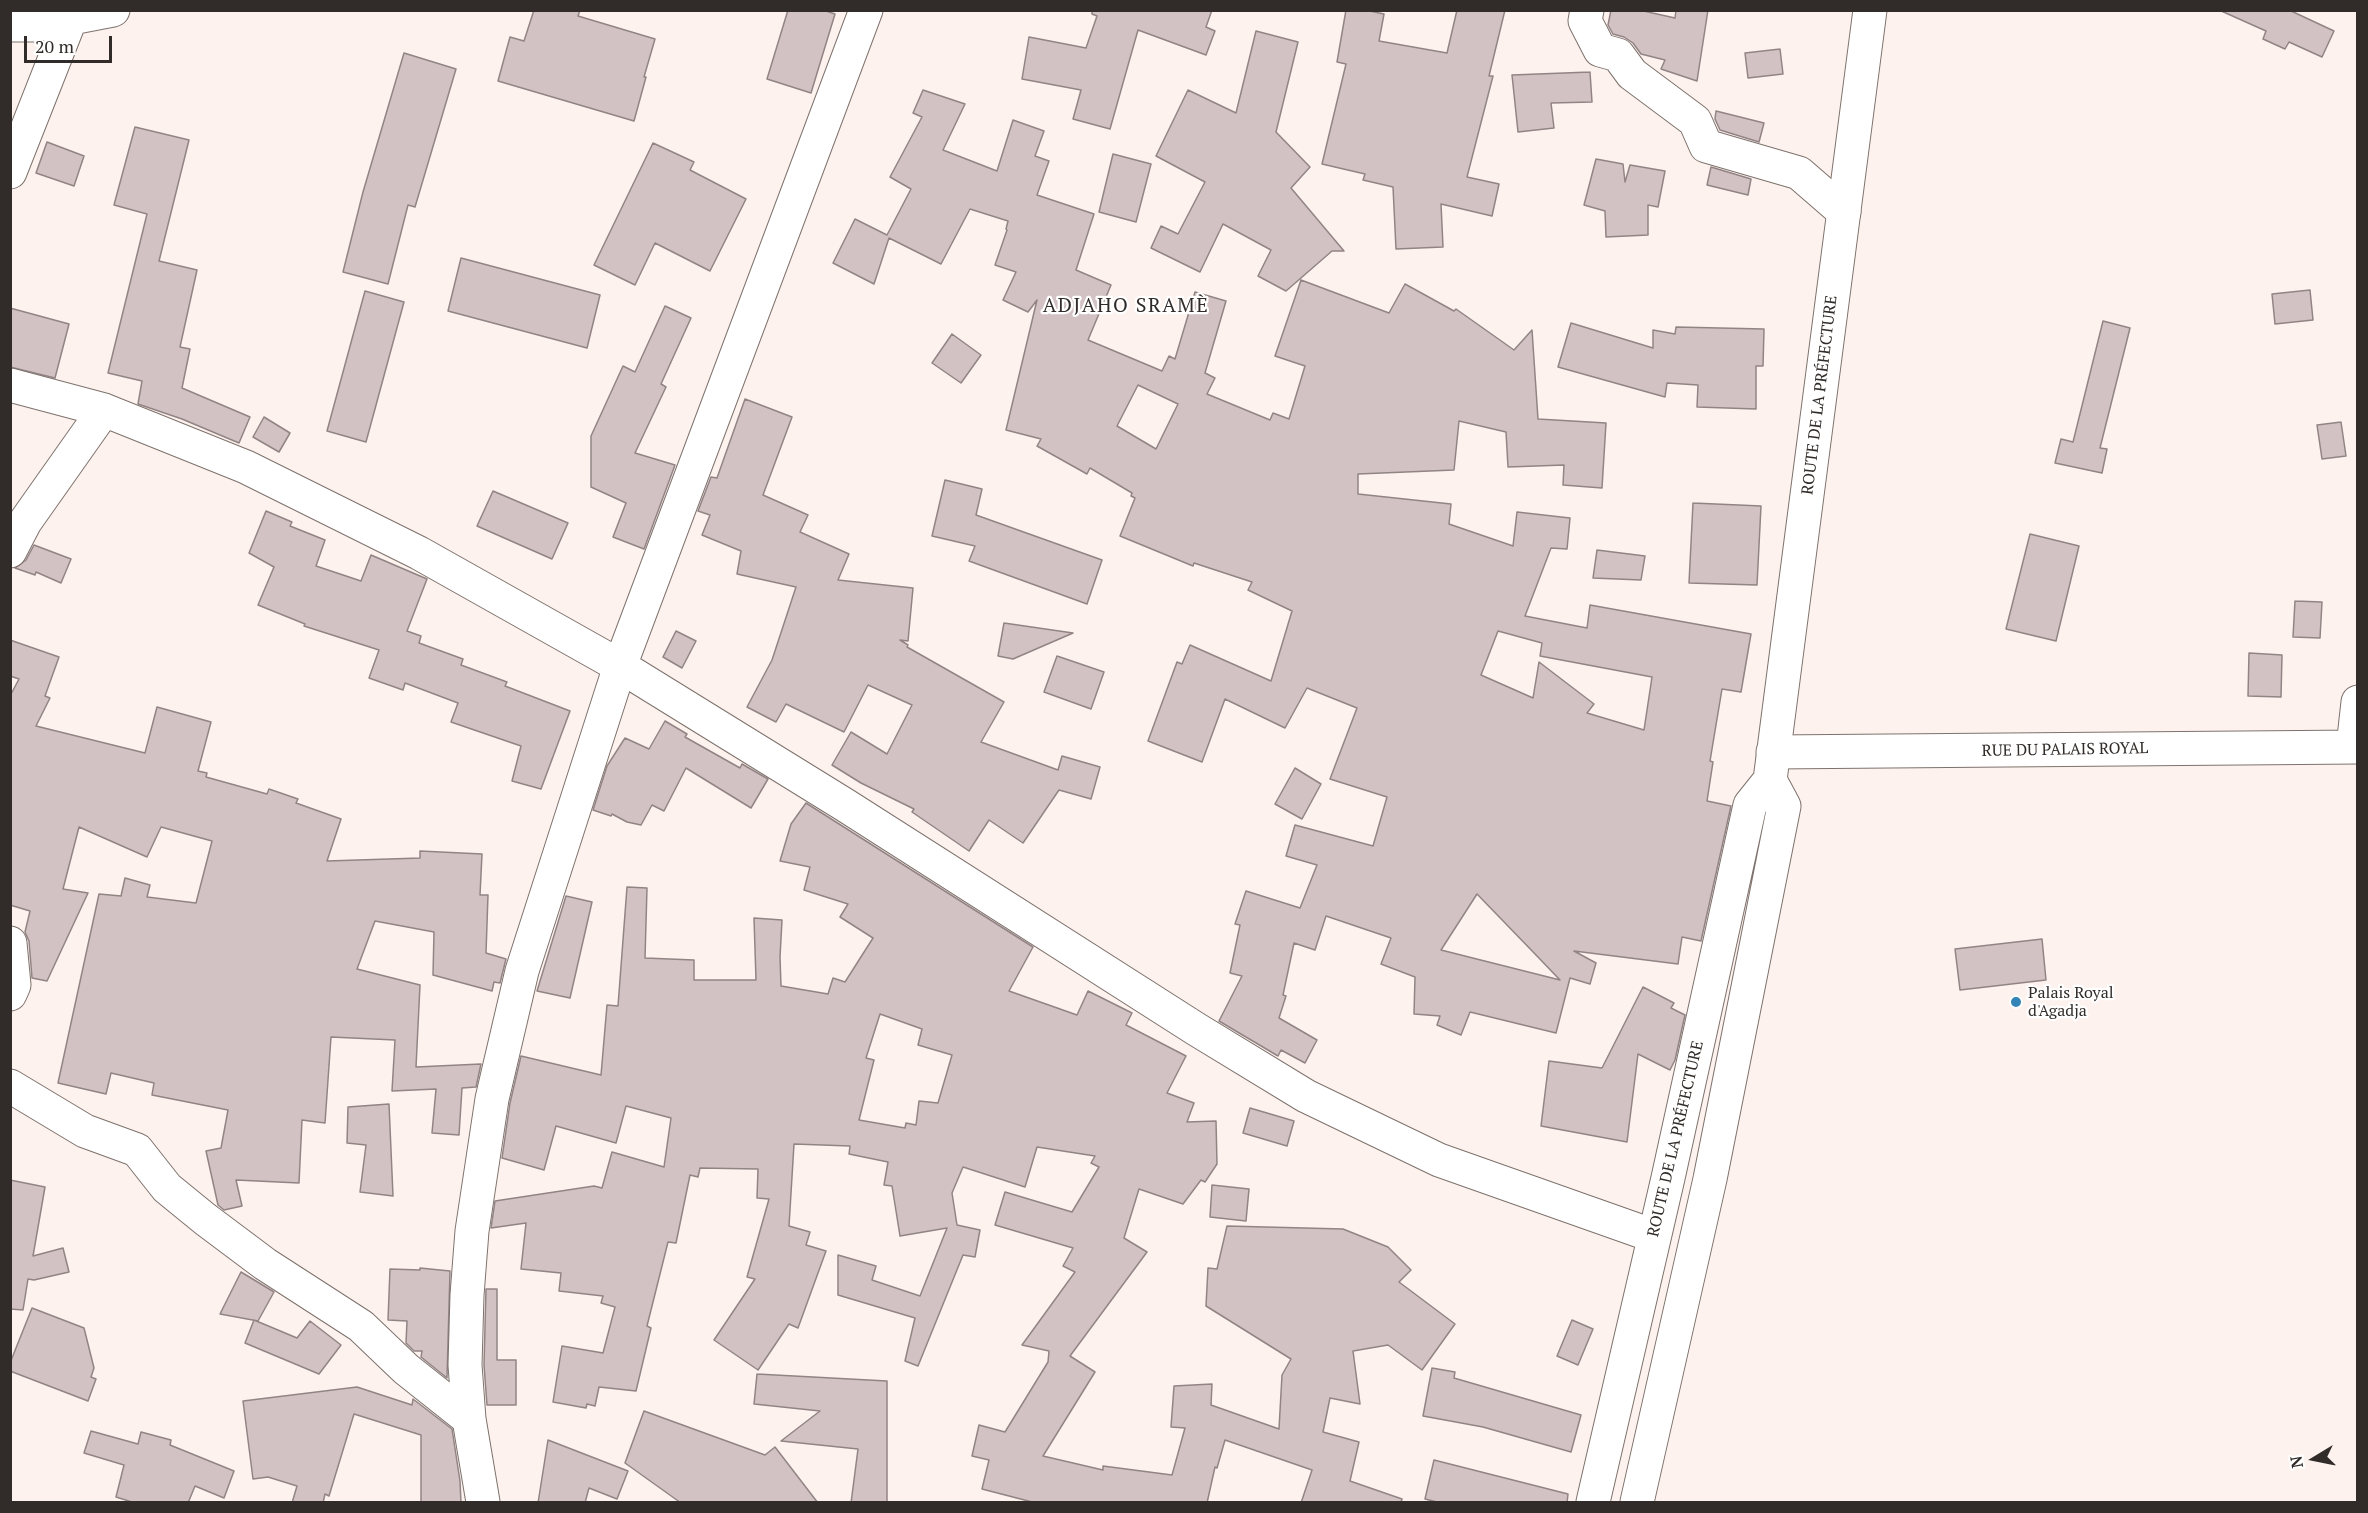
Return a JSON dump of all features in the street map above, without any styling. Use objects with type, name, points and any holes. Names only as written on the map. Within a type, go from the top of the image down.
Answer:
[{"type":"street","points":[[10,25],[35,25],[70,20],[113,10]]},
{"type":"street","points":[[483,1503],[469,1419],[465,1365],[468,1284],[472,1232],[492,1099],[522,971],[620,666],[866,10]]},
{"type":"street","points":[[1587,10],[1585,21],[1600,50],[1618,55],[1632,74],[1695,121],[1706,146],[1799,174],[1844,212]]},
{"type":"street","name":"ROUTE DE LA PRÉFECTURE","points":[[1593,1503],[1750,805],[1771,766],[1870,10]]},
{"type":"street","points":[[10,172],[70,20]]},
{"type":"street","points":[[10,385],[104,410],[266,477],[418,553],[620,666],[1306,1096],[1439,1160],[1654,1236]]},
{"type":"street","points":[[10,551],[25,522],[104,410]]},
{"type":"street","points":[[2355,747],[2358,702]]},
{"type":"street","name":"RUE DU PALAIS ROYAL","points":[[1771,766],[2355,747]]},
{"type":"street","points":[[1637,1503],[1710,1179],[1784,806],[1771,766]]},
{"type":"street","points":[[10,944],[14,985],[10,994]]},
{"type":"street","points":[[10,1086],[85,1131],[137,1150],[167,1188],[205,1219],[265,1264],[361,1326],[406,1369],[469,1419]]},
{"type":"building","points":[[534,10],[580,10],[578,16],[655,39],[634,121],[498,81],[510,37],[524,41]]},
{"type":"building","points":[[788,10],[823,10],[835,14],[811,93],[767,79]]},
{"type":"building","points":[[1092,10],[1212,10],[1206,27],[1215,31],[1206,55],[1138,30],[1110,129],[1073,119],[1081,90],[1022,79],[1029,37],[1086,48],[1097,16],[1092,14]]},
{"type":"building","points":[[1346,10],[1365,10],[1384,14],[1379,41],[1447,53],[1457,10],[1505,10],[1489,76],[1493,76],[1467,177],[1499,184],[1492,216],[1441,204],[1443,247],[1396,249],[1393,187],[1363,180],[1365,174],[1322,164],[1346,64],[1337,62]]},
{"type":"building","points":[[1611,10],[1639,10],[1675,18],[1676,10],[1708,10],[1697,81],[1661,69],[1665,60],[1641,54],[1633,43],[1613,34],[1608,25]]},
{"type":"building","points":[[2219,10],[2289,10],[2334,31],[2322,57],[2289,42],[2285,49],[2263,39],[2266,31]]},
{"type":"building","points":[[1256,31],[1298,42],[1276,132],[1310,167],[1291,188],[1344,251],[1332,251],[1286,291],[1258,276],[1271,250],[1223,224],[1200,272],[1151,248],[1161,226],[1178,234],[1205,182],[1156,156],[1188,90],[1236,113]]},
{"type":"building","points":[[1780,49],[1783,74],[1748,78],[1745,53]]},
{"type":"building","points":[[404,53],[456,69],[415,207],[408,205],[388,284],[343,272],[363,192]]},
{"type":"building","points":[[1590,72],[1592,102],[1551,103],[1554,128],[1518,132],[1512,75]]},
{"type":"building","points":[[923,90],[965,104],[943,150],[997,171],[1013,120],[1044,131],[1035,156],[1049,161],[1037,195],[1094,214],[1076,270],[1111,285],[1088,340],[1162,371],[1169,356],[1175,359],[1195,292],[1226,301],[1205,373],[1215,378],[1207,394],[1270,420],[1273,413],[1289,419],[1305,366],[1275,356],[1301,280],[1389,313],[1405,284],[1454,311],[1456,309],[1514,350],[1532,330],[1538,419],[1606,423],[1602,488],[1563,485],[1564,465],[1508,467],[1506,432],[1459,421],[1454,470],[1358,474],[1358,494],[1451,504],[1449,524],[1513,546],[1517,512],[1570,518],[1567,549],[1551,548],[1525,616],[1587,628],[1590,605],[1751,634],[1741,692],[1722,689],[1710,761],[1713,762],[1707,801],[1731,806],[1701,941],[1682,937],[1678,964],[1574,951],[1596,963],[1590,984],[1570,978],[1556,1033],[1470,1012],[1461,1035],[1437,1025],[1440,1016],[1414,1014],[1415,977],[1381,964],[1391,938],[1326,916],[1315,950],[1294,943],[1283,995],[1286,996],[1279,1018],[1317,1040],[1305,1063],[1281,1050],[1278,1056],[1219,1021],[1242,976],[1230,973],[1240,925],[1235,924],[1246,891],[1300,908],[1317,865],[1286,856],[1295,825],[1373,846],[1387,797],[1330,779],[1357,708],[1307,688],[1285,728],[1225,699],[1202,762],[1148,741],[1177,662],[1182,664],[1190,645],[1271,681],[1292,611],[1248,590],[1252,582],[1194,563],[1193,566],[1120,536],[1135,498],[1131,496],[1132,493],[1090,468],[1087,474],[1037,446],[1041,439],[1006,430],[1037,300],[1028,312],[1003,300],[1016,272],[995,265],[1008,221],[970,209],[941,264],[889,238],[874,284],[833,263],[855,219],[887,235],[911,189],[890,177],[922,117],[913,113]],"holes":[[[1138,385],[1178,404],[1156,449],[1117,426]],[[1498,631],[1542,643],[1540,656],[1652,677],[1644,730],[1587,713],[1594,704],[1539,662],[1533,698],[1481,675]],[[1477,894],[1560,980],[1441,950]]]},
{"type":"building","points":[[1716,111],[1764,123],[1759,142],[1720,130],[1715,119]]},
{"type":"building","points":[[135,127],[189,140],[159,261],[197,270],[180,347],[190,349],[182,388],[250,417],[239,443],[182,419],[138,404],[142,381],[108,373],[147,214],[114,205]]},
{"type":"building","points":[[47,142],[84,156],[74,186],[36,173]]},
{"type":"building","points":[[653,143],[694,162],[690,170],[746,199],[710,271],[655,243],[635,285],[594,265]]},
{"type":"building","points":[[1113,154],[1151,164],[1136,222],[1099,212]]},
{"type":"building","points":[[1596,159],[1623,164],[1625,182],[1630,165],[1665,171],[1658,207],[1648,205],[1648,235],[1606,237],[1605,211],[1584,205]]},
{"type":"building","points":[[1711,167],[1751,179],[1748,195],[1707,185]]},
{"type":"building","points":[[461,258],[600,295],[587,348],[448,311]]},
{"type":"building","points":[[2310,290],[2313,320],[2275,324],[2272,294]]},
{"type":"building","points":[[365,291],[404,302],[366,442],[327,431]]},
{"type":"building","points":[[665,306],[691,318],[661,384],[666,387],[635,453],[675,465],[644,549],[613,537],[626,503],[591,487],[591,436],[623,366],[635,372]]},
{"type":"building","points":[[10,308],[69,324],[55,378],[10,367]]},
{"type":"building","points":[[2103,321],[2130,328],[2100,448],[2107,449],[2102,473],[2055,463],[2061,439],[2073,442]]},
{"type":"building","points":[[1571,323],[1653,348],[1653,330],[1675,334],[1676,327],[1764,329],[1763,366],[1756,366],[1756,409],[1697,407],[1698,385],[1667,383],[1665,397],[1558,367]]},
{"type":"building","points":[[952,334],[981,355],[961,383],[932,363]]},
{"type":"building","points":[[745,399],[792,417],[763,495],[808,515],[800,532],[849,554],[838,580],[913,588],[908,641],[900,640],[908,645],[907,647],[1004,702],[981,742],[1058,770],[1062,756],[1100,767],[1091,799],[1059,790],[1023,843],[989,820],[969,851],[912,812],[914,809],[861,783],[832,765],[851,732],[887,754],[912,705],[868,685],[844,732],[786,704],[776,722],[747,707],[772,660],[796,587],[737,574],[741,551],[702,535],[710,515],[698,511],[711,477],[717,478]]},
{"type":"building","points":[[264,417],[290,433],[279,452],[253,437]]},
{"type":"building","points":[[2341,422],[2346,456],[2322,459],[2317,425]]},
{"type":"building","points":[[945,480],[982,489],[976,515],[1102,560],[1087,604],[969,561],[975,546],[932,536]]},
{"type":"building","points":[[493,491],[568,523],[552,559],[477,526]]},
{"type":"building","points":[[1693,503],[1761,506],[1757,585],[1689,583]]},
{"type":"building","points":[[266,511],[292,522],[290,526],[325,540],[316,566],[361,581],[371,555],[427,579],[407,631],[421,636],[419,643],[463,659],[461,665],[507,682],[505,686],[570,711],[541,789],[512,781],[521,746],[451,722],[458,703],[405,683],[403,690],[369,678],[379,650],[304,626],[305,624],[258,605],[274,567],[249,553]]},
{"type":"building","points":[[2030,534],[2079,546],[2056,641],[2006,629]]},
{"type":"building","points":[[34,545],[71,559],[61,583],[36,572],[35,575],[15,568],[26,560]]},
{"type":"building","points":[[1597,550],[1645,556],[1641,580],[1593,578]]},
{"type":"building","points":[[2295,601],[2322,602],[2320,638],[2293,637]]},
{"type":"building","points":[[1004,623],[1073,633],[1013,659],[998,656]]},
{"type":"building","points":[[676,631],[696,641],[682,668],[663,657]]},
{"type":"building","points":[[10,640],[59,657],[45,696],[50,698],[36,726],[145,753],[157,707],[211,722],[198,771],[207,773],[206,777],[267,794],[269,789],[298,799],[296,803],[341,819],[327,861],[420,858],[420,851],[482,854],[480,895],[488,895],[486,953],[506,959],[500,983],[494,982],[492,991],[433,975],[434,932],[375,921],[357,969],[420,985],[416,1067],[481,1064],[476,1087],[462,1088],[459,1135],[432,1133],[436,1089],[392,1091],[395,1040],[331,1037],[325,1123],[302,1120],[299,1183],[236,1180],[242,1206],[224,1210],[218,1205],[206,1151],[221,1148],[228,1110],[152,1095],[154,1083],[111,1073],[106,1094],[58,1083],[99,894],[121,896],[125,878],[150,885],[147,897],[196,903],[212,841],[161,827],[147,857],[79,827],[63,889],[88,893],[47,981],[32,978],[29,941],[25,932],[30,911],[10,905],[10,696],[19,679],[10,676]]},
{"type":"building","points":[[2249,653],[2282,655],[2281,697],[2248,696]]},
{"type":"building","points":[[1057,656],[1104,672],[1091,709],[1044,692]]},
{"type":"building","points":[[665,721],[687,734],[685,737],[740,768],[742,764],[768,779],[751,808],[686,768],[664,811],[652,805],[641,825],[627,822],[612,814],[611,816],[593,810],[607,766],[625,738],[649,749]]},
{"type":"building","points":[[1295,768],[1321,784],[1302,819],[1275,804]]},
{"type":"building","points":[[806,803],[1033,947],[1009,991],[1077,1015],[1088,991],[1132,1013],[1126,1025],[1186,1056],[1167,1093],[1194,1103],[1187,1122],[1216,1121],[1217,1164],[1205,1182],[1201,1180],[1183,1204],[1139,1189],[1124,1238],[1147,1252],[1070,1356],[1095,1372],[1043,1456],[1103,1470],[1103,1466],[1172,1475],[1185,1428],[1171,1427],[1174,1386],[1212,1384],[1211,1405],[1279,1429],[1282,1375],[1291,1359],[1206,1306],[1208,1268],[1217,1269],[1227,1226],[1343,1229],[1388,1247],[1411,1270],[1399,1282],[1455,1324],[1422,1370],[1388,1345],[1353,1351],[1360,1404],[1330,1398],[1323,1432],[1359,1442],[1350,1481],[1402,1499],[1401,1503],[1301,1503],[1312,1470],[1225,1440],[1217,1468],[1215,1467],[1207,1503],[1036,1503],[982,1489],[989,1460],[972,1456],[979,1425],[1005,1432],[1048,1362],[1049,1351],[1022,1345],[1075,1272],[1063,1266],[1073,1248],[995,1225],[1005,1192],[1072,1212],[1099,1167],[1091,1163],[1095,1156],[1037,1147],[1025,1187],[963,1167],[952,1193],[957,1225],[980,1230],[975,1257],[963,1255],[918,1366],[905,1361],[915,1318],[838,1295],[838,1255],[876,1266],[872,1280],[920,1296],[947,1228],[900,1236],[892,1186],[884,1185],[888,1162],[849,1154],[850,1146],[794,1144],[789,1226],[810,1232],[806,1245],[826,1251],[798,1328],[789,1324],[758,1370],[714,1340],[755,1279],[747,1277],[769,1199],[757,1198],[758,1169],[700,1168],[698,1177],[690,1175],[676,1243],[668,1242],[647,1326],[651,1328],[636,1391],[599,1387],[595,1406],[587,1404],[586,1408],[553,1402],[562,1346],[603,1353],[615,1307],[601,1303],[603,1296],[559,1291],[561,1273],[521,1269],[526,1223],[491,1228],[495,1201],[594,1186],[602,1188],[612,1152],[664,1167],[671,1118],[626,1106],[616,1143],[556,1126],[544,1170],[502,1158],[510,1103],[521,1056],[601,1075],[607,1005],[618,1006],[627,887],[647,888],[645,958],[694,960],[694,980],[756,980],[754,918],[782,920],[781,986],[828,994],[833,978],[845,982],[873,938],[840,917],[848,904],[804,890],[810,867],[780,861],[791,824]],"holes":[[[880,1014],[922,1029],[918,1045],[952,1055],[938,1103],[919,1101],[916,1125],[906,1123],[905,1128],[859,1120],[874,1060],[866,1058]]]},
{"type":"building","points":[[566,896],[592,902],[570,998],[537,991]]},
{"type":"building","points":[[2042,939],[2046,980],[1960,990],[1955,949]]},
{"type":"building","points":[[1643,987],[1674,1003],[1671,1008],[1685,1015],[1675,1060],[1670,1070],[1638,1054],[1627,1142],[1541,1126],[1549,1061],[1602,1068]]},
{"type":"building","points":[[389,1104],[393,1196],[360,1192],[366,1145],[347,1143],[348,1107]]},
{"type":"building","points":[[1250,1108],[1294,1121],[1287,1146],[1243,1133]]},
{"type":"building","points":[[10,1180],[45,1187],[33,1256],[63,1248],[69,1272],[34,1280],[28,1279],[23,1310],[10,1309]]},
{"type":"building","points":[[1212,1185],[1249,1189],[1246,1221],[1210,1217]]},
{"type":"building","points":[[420,1268],[450,1271],[447,1378],[421,1357],[422,1351],[414,1351],[406,1343],[407,1321],[388,1320],[390,1269],[420,1270]]},
{"type":"building","points":[[241,1272],[274,1292],[258,1321],[220,1314]]},
{"type":"building","points":[[486,1289],[497,1289],[497,1360],[516,1360],[516,1405],[487,1405],[484,1365]]},
{"type":"building","points":[[32,1308],[84,1328],[94,1368],[91,1377],[96,1379],[88,1401],[10,1371],[10,1363]]},
{"type":"building","points":[[254,1320],[297,1338],[310,1321],[341,1345],[319,1374],[245,1343]]},
{"type":"building","points":[[1572,1320],[1593,1329],[1578,1365],[1557,1356]]},
{"type":"building","points":[[1432,1368],[1455,1372],[1454,1378],[1581,1415],[1571,1452],[1483,1427],[1423,1416]]},
{"type":"building","points":[[757,1374],[887,1381],[887,1503],[851,1503],[858,1449],[781,1441],[820,1411],[754,1404]]},
{"type":"building","points":[[357,1387],[412,1405],[413,1399],[452,1429],[461,1503],[421,1503],[421,1435],[354,1414],[329,1496],[325,1494],[323,1503],[292,1503],[297,1486],[268,1477],[253,1479],[243,1401]]},
{"type":"building","points":[[644,1411],[765,1455],[775,1447],[818,1503],[681,1503],[625,1463]]},
{"type":"building","points":[[91,1431],[138,1444],[141,1432],[171,1440],[170,1445],[234,1471],[224,1498],[195,1486],[188,1503],[135,1503],[116,1497],[124,1465],[84,1453]]},
{"type":"building","points":[[548,1440],[628,1471],[617,1499],[589,1488],[585,1503],[538,1503]]},
{"type":"building","points":[[1434,1460],[1568,1494],[1567,1503],[1441,1503],[1425,1499]]},
{"type":"place","name":"Palais Royal d'Agadja","points":[[2016,1002]]},
{"type":"district","name":"ADJAHO SRAMÈ","points":[[1126,306]]}]
